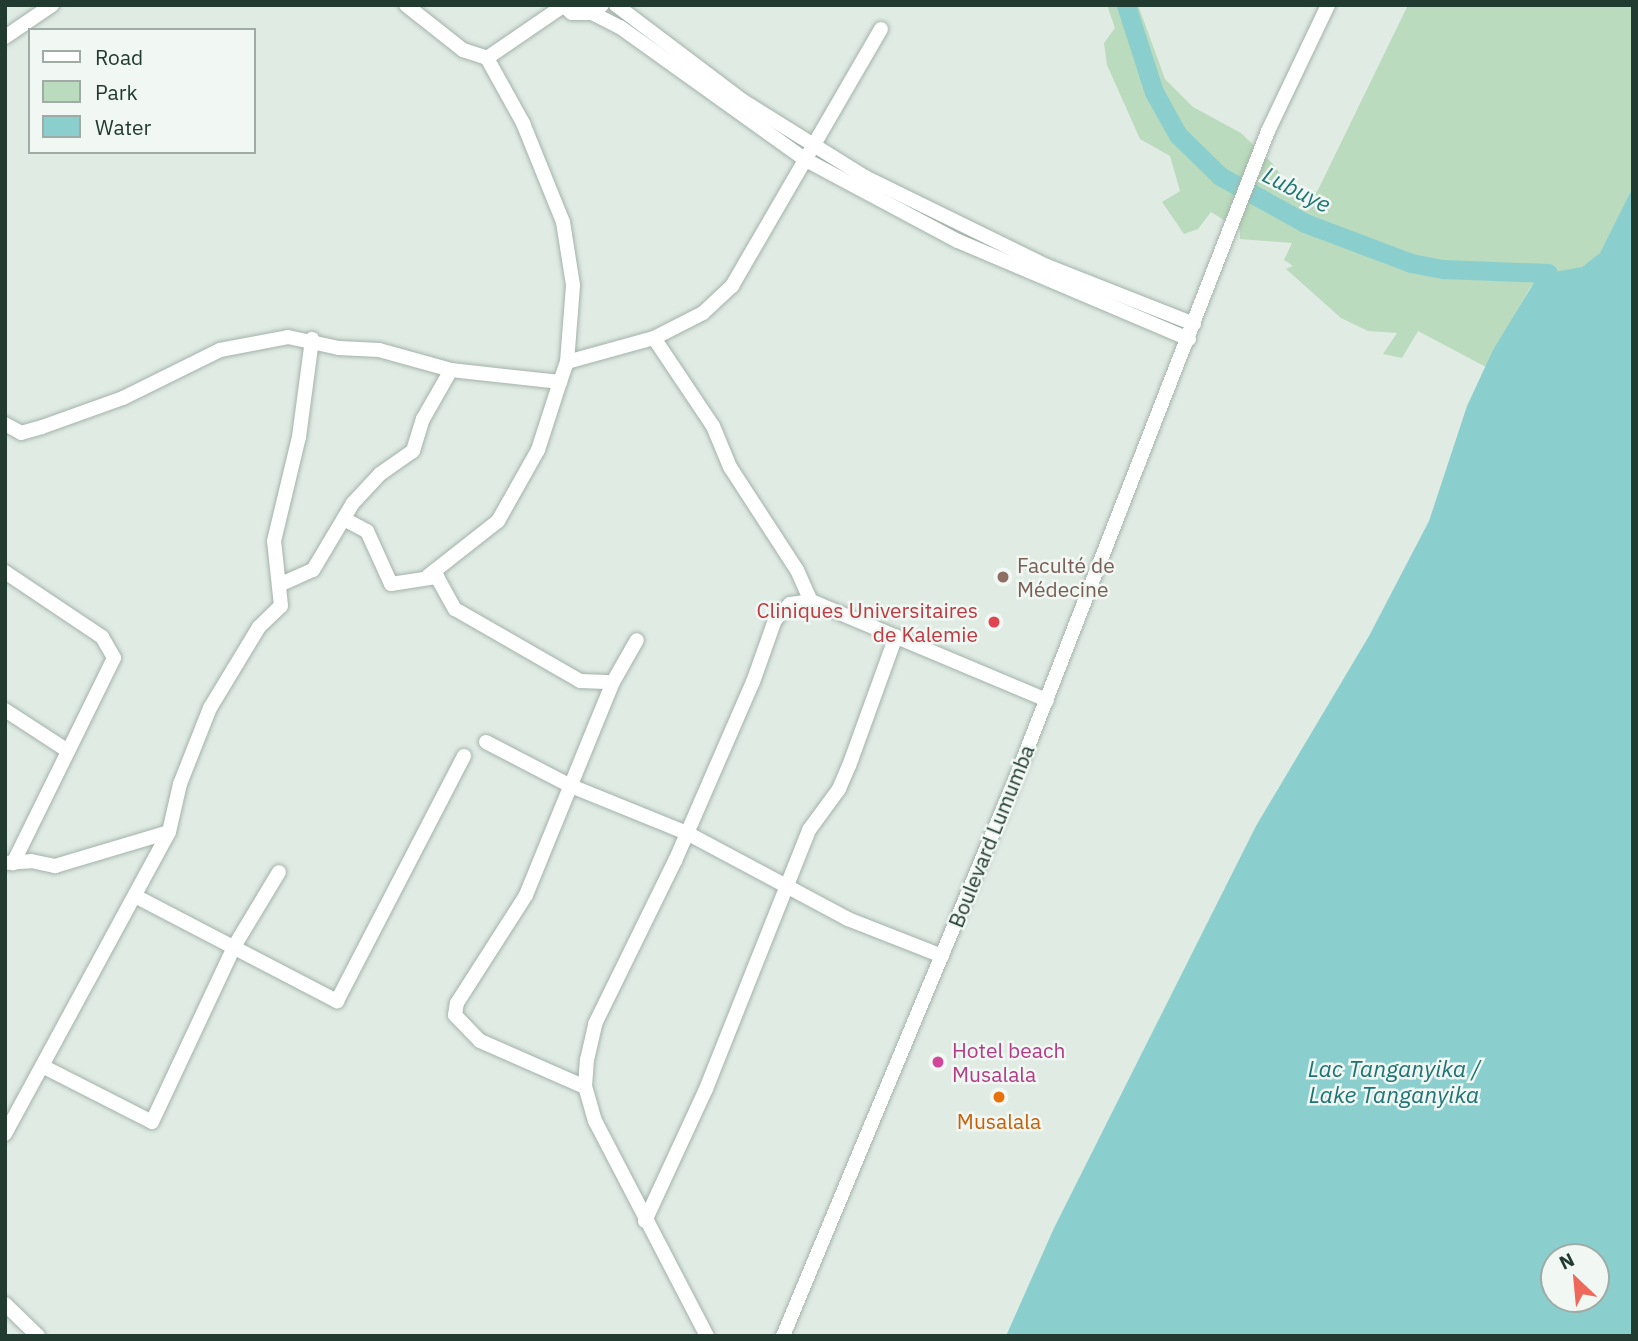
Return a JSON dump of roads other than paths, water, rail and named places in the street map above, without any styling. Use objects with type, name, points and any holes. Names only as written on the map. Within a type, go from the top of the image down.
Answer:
[{"type":"street","points":[[5,37],[52,5]]},
{"type":"street","points":[[344,519],[367,531],[391,584],[428,576],[498,521],[538,450],[567,362],[573,285],[563,222],[523,123],[488,58],[463,50],[406,5]]},
{"type":"street","points":[[617,5],[743,102],[814,146],[1003,247],[1191,332]]},
{"type":"street","name":"Boulevard Lumumba","points":[[783,1336],[1047,700],[1268,131],[1328,5]]},
{"type":"street","points":[[488,58],[563,6],[572,13],[597,9],[806,160],[958,241],[1191,332]]},
{"type":"street","points":[[567,362],[654,338],[703,313],[732,286],[881,29]]},
{"type":"street","points":[[5,424],[21,433],[123,398],[219,350],[288,337],[312,340],[339,348],[379,350],[451,370],[560,382]]},
{"type":"street","points":[[654,338],[713,426],[730,467],[797,570],[811,601]]},
{"type":"street","points":[[5,1134],[44,1067],[81,990],[169,832],[180,784],[210,708],[259,627],[281,606],[274,558],[277,517],[299,438],[312,340]]},
{"type":"street","points":[[279,585],[313,570],[344,519],[380,474],[413,451],[423,419],[451,370]]},
{"type":"street","points":[[5,572],[103,637],[113,649],[107,675],[9,863],[55,866],[169,832]]},
{"type":"street","points":[[428,576],[443,584],[455,609],[544,663],[580,681],[614,682]]},
{"type":"street","points":[[707,1336],[595,1121],[585,1087],[595,1024],[687,833],[775,620],[790,604],[811,601],[1047,700]]},
{"type":"street","points":[[645,1221],[706,1089],[810,830],[839,789],[849,766],[897,636]]},
{"type":"street","points":[[585,1087],[480,1041],[455,1014],[457,1003],[526,894],[614,682],[637,640]]},
{"type":"street","points":[[5,710],[68,751]]},
{"type":"street","points":[[486,742],[571,786],[687,833],[848,919],[942,956]]},
{"type":"street","points":[[135,896],[235,945],[337,1001],[464,756]]},
{"type":"street","points":[[44,1067],[152,1122],[235,945],[279,872]]},
{"type":"street","points":[[5,1304],[38,1336]]},
{"type":"water","name":"Lac Tanganyika / Lake Tanganyika","points":[[1633,187],[1633,1336],[1006,1336],[1054,1228],[1256,826],[1369,636],[1429,521],[1467,406],[1493,350],[1535,281],[1548,273],[1582,267],[1600,253]]},
{"type":"waterway","name":"Lubuye","points":[[1126,5],[1154,92],[1178,135],[1220,176],[1305,223],[1411,263],[1443,269],[1548,273]]},
{"type":"place","name":"Faculté de Médecine","points":[[1003,577]]},
{"type":"place","name":"Cliniques Universitaires de Kalemie","points":[[994,622]]},
{"type":"place","name":"Hotel beach Musalala","points":[[938,1062]]},
{"type":"place","name":"Musalala","points":[[999,1097]]}]
